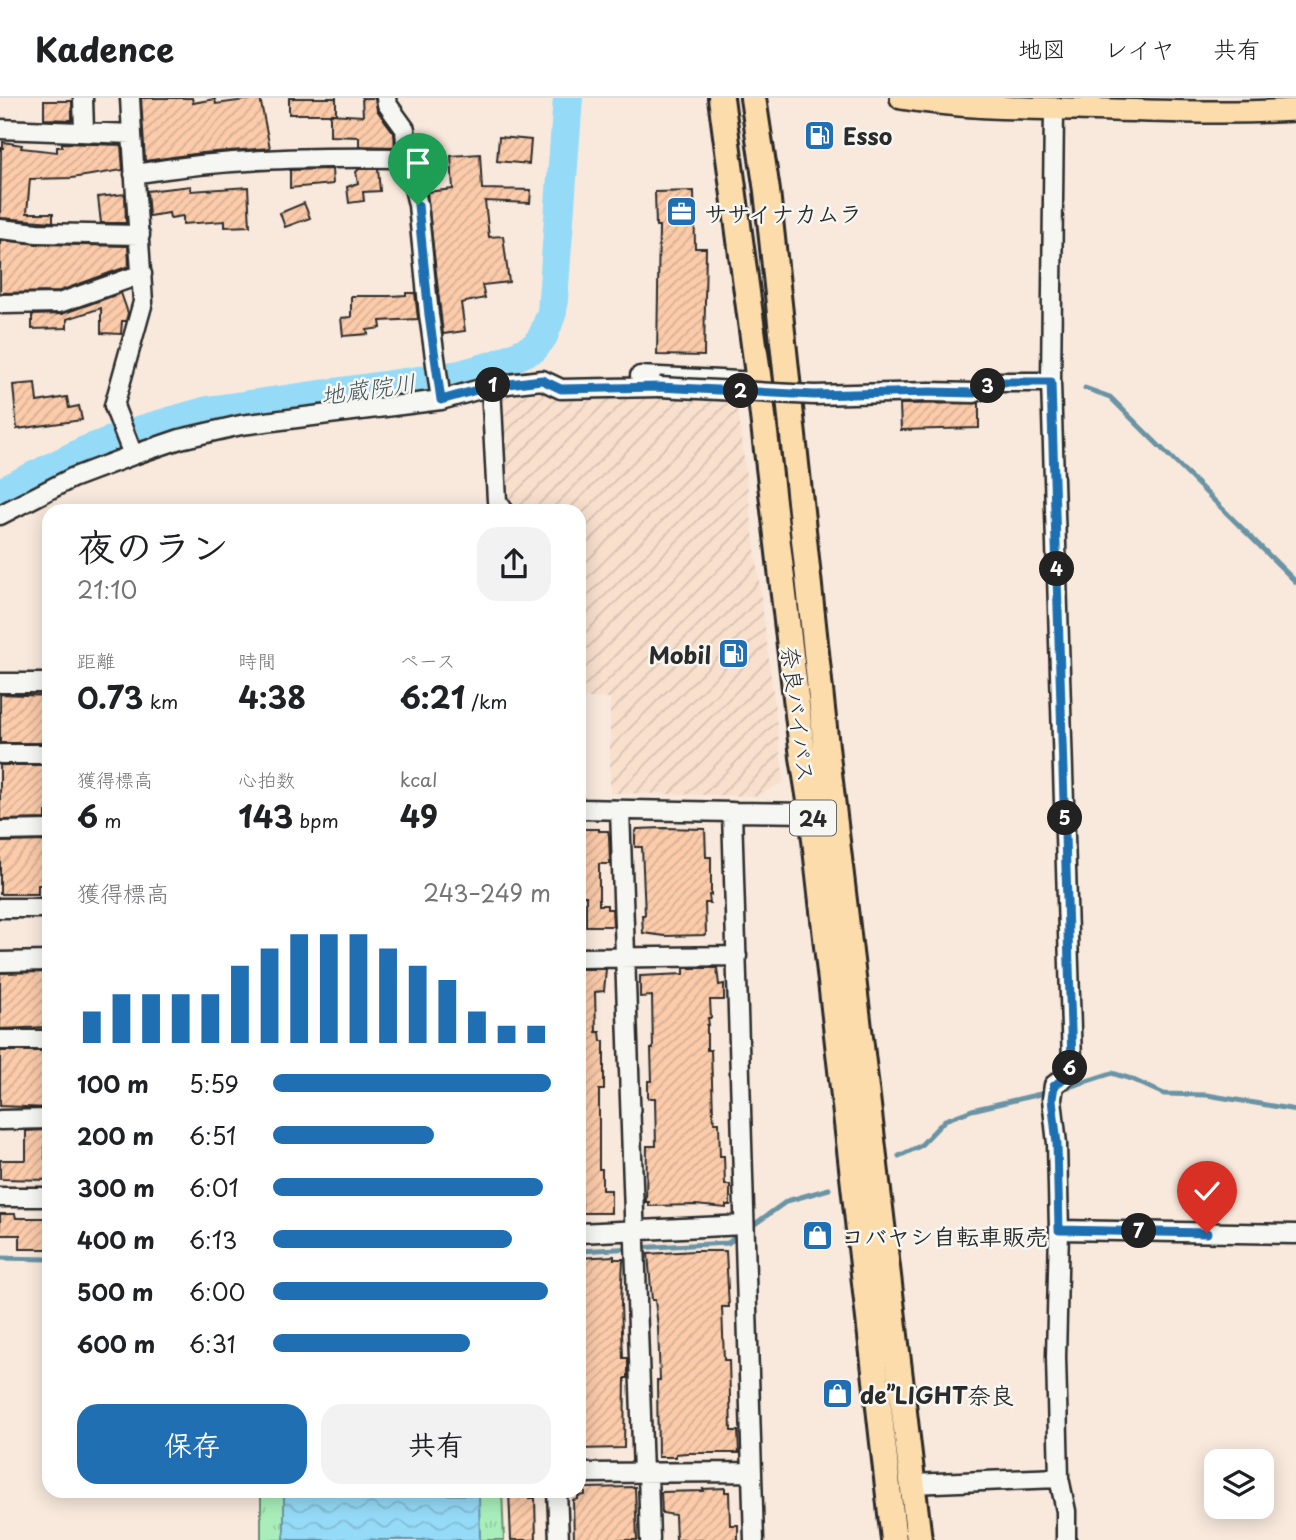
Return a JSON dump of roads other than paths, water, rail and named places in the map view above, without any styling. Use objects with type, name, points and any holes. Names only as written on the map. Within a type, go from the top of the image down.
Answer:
[{"type":"highway","name":"奈良バイパス","points":[[721,98],[812,813],[894,1540]]},
{"type":"highway","name":"奈良バイパス","points":[[752,98],[767,191],[826,742],[919,1540]]},
{"type":"main road","points":[[901,98],[965,105],[1054,108],[1234,113],[1296,110]]},
{"type":"street","points":[[83,98],[84,131]]},
{"type":"street","points":[[130,98],[144,302],[114,406],[132,453]]},
{"type":"street","points":[[386,98],[387,104],[405,129],[407,158],[418,205],[440,396]]},
{"type":"street","points":[[1054,108],[1051,382],[1072,1062],[1069,1074],[1053,1092],[1059,1230],[1056,1357],[1059,1478],[1066,1511],[1066,1540]]},
{"type":"street","points":[[0,129],[132,134]]},
{"type":"street","points":[[134,174],[178,166],[305,157],[407,158]]},
{"type":"street","points":[[0,229],[37,233],[140,235]]},
{"type":"street","points":[[3,304],[59,303],[142,274]]},
{"type":"street","points":[[0,515],[72,478],[132,453],[241,425],[542,380],[658,376],[759,382]]},
{"type":"street","points":[[542,380],[561,389],[659,387],[814,395],[974,393],[995,382],[1051,382]]},
{"type":"street","points":[[491,386],[499,504]]},
{"type":"street","points":[[0,683],[42,683]]},
{"type":"street","points":[[0,754],[42,754]]},
{"type":"street","points":[[586,809],[812,813]]},
{"type":"street","points":[[620,810],[635,1231],[650,1540]]},
{"type":"street","points":[[732,812],[754,1540]]},
{"type":"street","points":[[0,831],[42,830]]},
{"type":"street","points":[[0,908],[42,908]]},
{"type":"street","points":[[586,958],[737,956]]},
{"type":"street","points":[[0,962],[42,961]]},
{"type":"street","points":[[0,1041],[42,1040]]},
{"type":"street","points":[[0,1120],[42,1119]]},
{"type":"street","points":[[0,1197],[42,1197]]},
{"type":"street","points":[[586,1233],[744,1225]]},
{"type":"street","points":[[1059,1230],[1296,1234]]},
{"type":"street","points":[[586,1473],[752,1472]]},
{"type":"street","points":[[912,1484],[1059,1478]]},
{"type":"street","points":[[557,1498],[559,1540]]},
{"type":"water","points":[[284,1498],[479,1498],[480,1540],[284,1540]]},
{"type":"waterway","name":"地蔵院川","points":[[0,493],[85,451],[135,432],[208,411],[460,375],[496,365],[534,348],[543,336],[552,312],[568,98]]},
{"type":"waterway","points":[[1085,388],[1110,397],[1296,582]]},
{"type":"waterway","points":[[1059,1090],[1112,1073],[1164,1094],[1207,1095],[1296,1110]]},
{"type":"waterway","points":[[899,1156],[920,1146],[945,1120],[972,1110],[1049,1092]]},
{"type":"waterway","points":[[748,1229],[787,1201],[829,1189]]},
{"type":"waterway","points":[[586,1251],[728,1243],[740,1234]]},
{"type":"waterway","points":[[0,1258],[42,1259]]},
{"type":"place","name":"Esso","points":[[820,135]]},
{"type":"place","name":"ササイナカムラ","points":[[681,212]]},
{"type":"place","name":"Mobil","points":[[734,654]]},
{"type":"place","name":"コバヤシ自転車販売","points":[[818,1235]]},
{"type":"place","name":"de”LIGHT奈良","points":[[837,1394]]}]
